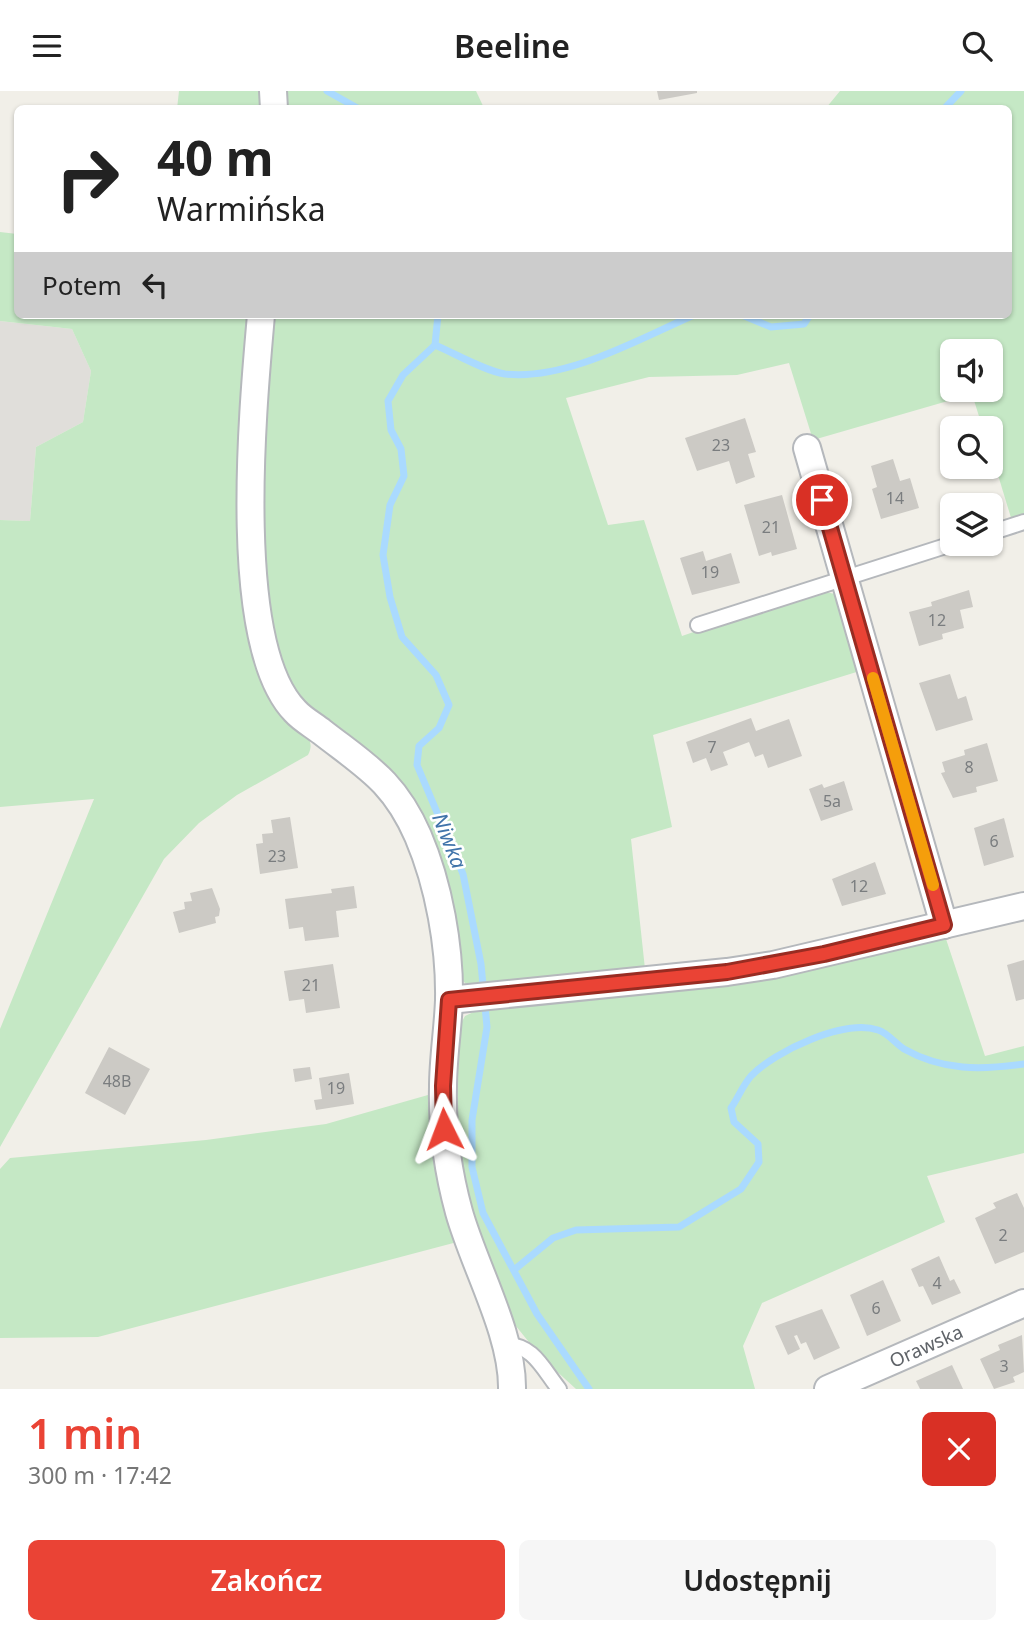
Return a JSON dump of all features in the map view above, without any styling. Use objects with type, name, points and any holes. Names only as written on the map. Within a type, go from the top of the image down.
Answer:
[{"type":"street","points":[[261,319],[253,400],[250,505],[253,563],[264,648],[274,681],[294,711],[365,763],[387,784],[404,807],[419,839],[461,999],[443,1086],[450,1174],[459,1213],[505,1345],[512,1389]]},
{"type":"street","points":[[807,448],[944,925]]},
{"type":"street","points":[[461,999],[750,968],[824,954],[1024,906]]},
{"type":"street","name":"Orawska","points":[[828,1389],[1024,1303]]},
{"type":"lane","points":[[1003,529],[1024,522]]},
{"type":"lane","points":[[698,625],[940,548]]},
{"type":"lane","points":[[505,1345],[520,1345],[530,1352],[559,1389]]},
{"type":"shaded area","points":[[0,321],[72,329],[91,371],[83,422],[36,447],[30,521],[0,520]]},
{"type":"green space","points":[[179,91],[264,91],[265,105],[177,105]]},
{"type":"green space","points":[[283,91],[476,91],[483,105],[285,105]]},
{"type":"green space","points":[[840,91],[1024,91],[1024,517],[1012,521],[999,479],[1003,479],[1003,416],[979,416],[975,402],[1003,402],[1003,339],[940,339],[940,402],[944,402],[813,440],[789,363],[737,375],[649,377],[566,398],[608,525],[644,520],[682,636],[816,590],[835,594],[846,613],[863,670],[653,735],[672,827],[631,839],[645,969],[471,989],[457,975],[396,777],[375,756],[330,729],[299,702],[279,671],[263,592],[264,411],[272,319],[1012,319],[1012,105],[828,105]]},
{"type":"green space","points":[[0,232],[14,234],[14,319],[250,319],[239,474],[245,593],[255,655],[269,698],[287,722],[308,737],[310,748],[308,755],[237,795],[199,823],[164,859],[0,1147],[0,1029],[94,799],[0,807],[0,520],[30,521],[36,447],[83,422],[91,371],[72,329],[0,321]]},
{"type":"green space","points":[[945,936],[985,1056],[1024,1046],[1024,1153],[927,1176],[945,1222],[762,1303],[743,1346],[755,1389],[576,1389],[541,1357],[498,1304],[450,1150],[458,1029],[465,1016],[480,1009],[796,974]]},
{"type":"green space","points":[[435,1093],[461,1241],[98,1337],[0,1338],[0,1169],[10,1158],[206,1140],[326,1124]]},
{"type":"building","points":[[657,91],[697,91],[697,93],[659,100]]},
{"type":"building","points":[[745,418],[756,452],[748,454],[755,477],[736,484],[729,461],[697,471],[685,438]]},
{"type":"building","points":[[893,459],[900,481],[910,478],[919,508],[881,519],[872,489],[877,487],[871,466]]},
{"type":"building","points":[[782,495],[797,549],[772,556],[771,552],[759,556],[744,505]]},
{"type":"building","points":[[703,551],[706,561],[731,553],[740,583],[692,595],[680,558]]},
{"type":"building","points":[[969,590],[973,607],[960,610],[964,628],[942,634],[943,639],[919,646],[909,612],[932,606],[931,602]]},
{"type":"building","points":[[950,674],[958,699],[966,696],[973,720],[936,731],[919,683]]},
{"type":"building","points":[[751,718],[756,731],[789,719],[802,756],[768,768],[763,754],[755,757],[749,742],[723,752],[728,765],[711,771],[706,758],[693,763],[686,742]]},
{"type":"building","points":[[987,743],[998,781],[976,787],[977,792],[953,798],[941,773],[945,772],[942,762],[965,755],[964,750]]},
{"type":"building","points":[[844,781],[853,810],[821,821],[809,789],[822,784],[824,788]]},
{"type":"building","points":[[290,817],[298,868],[260,874],[256,844],[263,843],[262,834],[273,833],[271,820]]},
{"type":"building","points":[[1004,818],[1014,857],[984,866],[974,828]]},
{"type":"building","points":[[875,862],[886,894],[842,906],[832,879]]},
{"type":"building","points":[[354,886],[357,908],[336,911],[339,937],[305,941],[303,927],[289,929],[285,899],[332,893],[331,889]]},
{"type":"building","points":[[212,888],[220,909],[219,916],[215,917],[216,923],[179,933],[173,912],[185,909],[184,902],[192,901],[190,893]]},
{"type":"building","points":[[1024,960],[1024,999],[1016,1001],[1007,965]]},
{"type":"building","points":[[333,964],[340,1008],[306,1013],[304,999],[289,1001],[284,971]]},
{"type":"building","points":[[109,1047],[150,1069],[125,1115],[85,1093]]},
{"type":"building","points":[[310,1067],[312,1079],[295,1082],[293,1069]]},
{"type":"building","points":[[349,1073],[354,1104],[316,1110],[314,1100],[322,1099],[319,1078]]},
{"type":"building","points":[[1017,1193],[1024,1208],[1024,1252],[995,1264],[975,1218],[996,1208],[993,1203]]},
{"type":"building","points":[[939,1256],[950,1281],[954,1279],[961,1293],[932,1305],[923,1286],[919,1287],[911,1269]]},
{"type":"building","points":[[883,1280],[901,1321],[867,1336],[850,1295]]},
{"type":"building","points":[[822,1309],[840,1348],[814,1360],[806,1342],[801,1344],[797,1335],[794,1336],[800,1349],[788,1355],[775,1326]]},
{"type":"building","points":[[1022,1335],[1024,1372],[1013,1377],[1015,1382],[994,1389],[980,1359],[1000,1350],[998,1345]]},
{"type":"building","points":[[952,1365],[963,1389],[920,1389],[916,1381]]},
{"type":"waterway","name":"Niwka","points":[[327,91],[352,105]]},
{"type":"waterway","points":[[948,105],[961,91]]},
{"type":"waterway","name":"Niwka","points":[[438,319],[435,345],[403,375],[388,401],[391,430],[401,449],[404,476],[390,505],[383,555],[390,597],[402,637],[436,675],[449,705],[439,728],[419,746],[417,765],[463,874],[481,964],[487,1027],[472,1120],[472,1167],[483,1213],[537,1314],[589,1389]]},
{"type":"waterway","points":[[435,345],[497,372],[528,374],[577,365],[685,319]]},
{"type":"waterway","points":[[752,319],[771,327],[804,324],[807,319]]},
{"type":"waterway","points":[[514,1270],[553,1238],[576,1230],[679,1227],[741,1189],[759,1162],[758,1144],[734,1122],[731,1108],[748,1080],[762,1066],[811,1039],[847,1029],[864,1028],[882,1031],[904,1049],[948,1065],[977,1068],[1024,1064]]},
{"type":"slow traffic","points":[[873,678],[933,885]]},
{"type":"route","points":[[444,1129],[443,1086],[449,1000],[774,965],[944,925],[822,500]]}]
